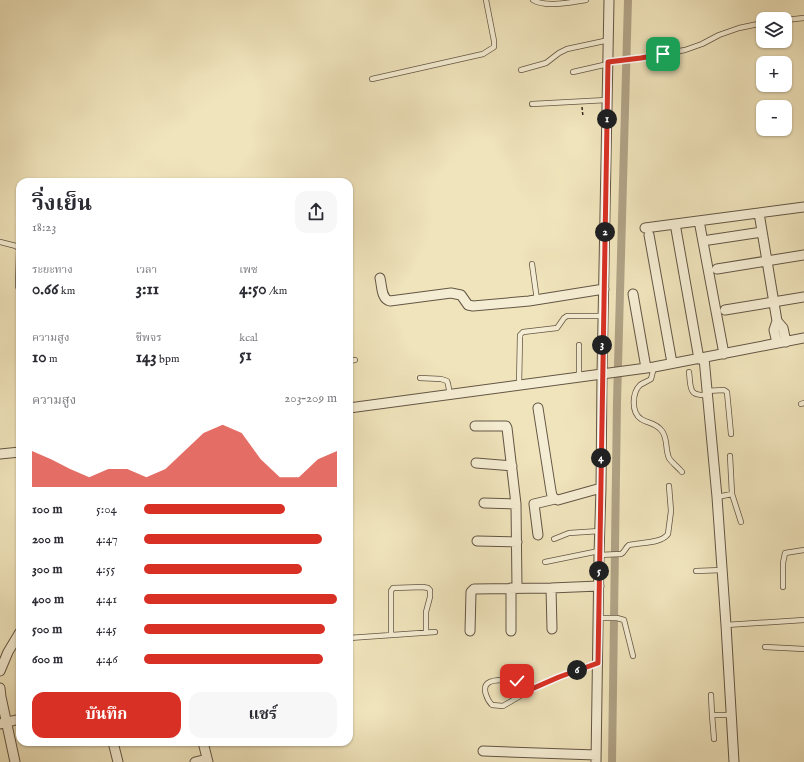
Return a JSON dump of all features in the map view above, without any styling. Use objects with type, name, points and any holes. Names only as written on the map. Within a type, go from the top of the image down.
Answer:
[{"type":"street","points":[[483,752],[596,758],[598,663],[601,618],[599,586],[601,553],[601,488],[606,373],[603,316],[607,100],[610,62],[609,0]]},
{"type":"street","points":[[672,363],[647,231],[804,207]]},
{"type":"street","points":[[759,213],[777,321],[774,330],[782,343]]},
{"type":"street","points":[[700,226],[724,354]]},
{"type":"street","points":[[676,229],[701,358],[706,393],[717,497],[734,762]]},
{"type":"street","points":[[709,240],[762,232]]},
{"type":"street","points":[[717,269],[804,255]]},
{"type":"street","points":[[380,278],[384,297],[390,301],[451,293],[461,295],[468,305],[473,306],[537,300],[604,289]]},
{"type":"street","points":[[633,294],[650,367]]},
{"type":"street","points":[[725,310],[804,297]]},
{"type":"street","points":[[353,407],[650,367],[804,338]]},
{"type":"street","points":[[538,408],[551,491],[552,496],[555,499]]},
{"type":"street","points":[[475,426],[506,426],[507,428],[516,504],[517,542],[511,631]]},
{"type":"street","points":[[0,454],[16,452]]},
{"type":"street","points":[[476,464],[512,466]]},
{"type":"street","points":[[538,535],[534,504],[555,499],[558,500],[601,488]]},
{"type":"street","points":[[484,503],[516,504]]},
{"type":"street","points":[[477,541],[517,542]]},
{"type":"street","points":[[470,631],[472,590],[474,588],[551,588],[599,586]]},
{"type":"street","points":[[551,588],[552,629]]},
{"type":"street","points":[[0,671],[8,652],[16,639]]},
{"type":"street","points":[[0,688],[3,724],[15,762]]},
{"type":"street","points":[[3,724],[16,720]]},
{"type":"street","points":[[115,746],[118,762]]},
{"type":"street","points":[[195,762],[207,761],[205,746]]},
{"type":"lane","points":[[372,79],[483,54],[489,51],[494,47],[494,41],[486,0]]},
{"type":"lane","points":[[533,0],[539,4],[547,4],[586,0]]},
{"type":"lane","points":[[792,19],[804,18]]},
{"type":"lane","points":[[573,72],[610,62],[685,50],[739,28],[756,24]]},
{"type":"lane","points":[[521,70],[546,63],[567,49],[609,40]]},
{"type":"lane","points":[[532,104],[607,100]]},
{"type":"lane","points":[[0,242],[16,246]]},
{"type":"lane","points":[[532,264],[537,300]]},
{"type":"lane","points":[[519,386],[520,335],[523,332],[557,328],[567,316],[603,316]]},
{"type":"lane","points":[[579,345],[580,377]]},
{"type":"lane","points":[[650,367],[651,379],[640,385],[635,393],[635,412],[641,419],[656,425],[662,431],[665,436],[669,458],[682,472]]},
{"type":"lane","points":[[689,372],[692,391],[697,396],[724,390],[727,392],[731,434]]},
{"type":"lane","points":[[420,378],[441,379],[446,381],[450,395]]},
{"type":"lane","points":[[730,456],[732,494],[741,522]]},
{"type":"lane","points":[[545,562],[601,553],[623,553],[629,545],[656,540],[667,536],[671,511],[669,486]]},
{"type":"lane","points":[[717,497],[732,494]]},
{"type":"lane","points":[[554,539],[569,533],[600,531]]},
{"type":"lane","points":[[784,587],[783,563],[785,553],[804,550]]},
{"type":"lane","points":[[696,572],[722,570]]},
{"type":"lane","points":[[391,635],[390,591],[393,588],[423,587],[430,590],[430,597],[426,612],[426,632]]},
{"type":"lane","points":[[601,618],[622,618],[626,622],[633,656]]},
{"type":"lane","points":[[726,625],[804,620]]},
{"type":"lane","points":[[353,638],[435,632]]},
{"type":"lane","points":[[765,647],[804,649]]},
{"type":"lane","points":[[527,691],[517,681],[511,679],[495,680],[488,683],[485,690],[488,700],[492,705],[498,707],[509,704],[527,691],[559,677],[598,663]]},
{"type":"lane","points":[[711,695],[714,740]]},
{"type":"lane","points":[[712,715],[731,715]]},
{"type":"path","points":[[581,101],[583,117]]},
{"type":"waterway","points":[[612,762],[617,402],[628,0]]},
{"type":"route","points":[[517,681],[527,691],[559,677],[598,663],[608,62],[663,54]]}]
